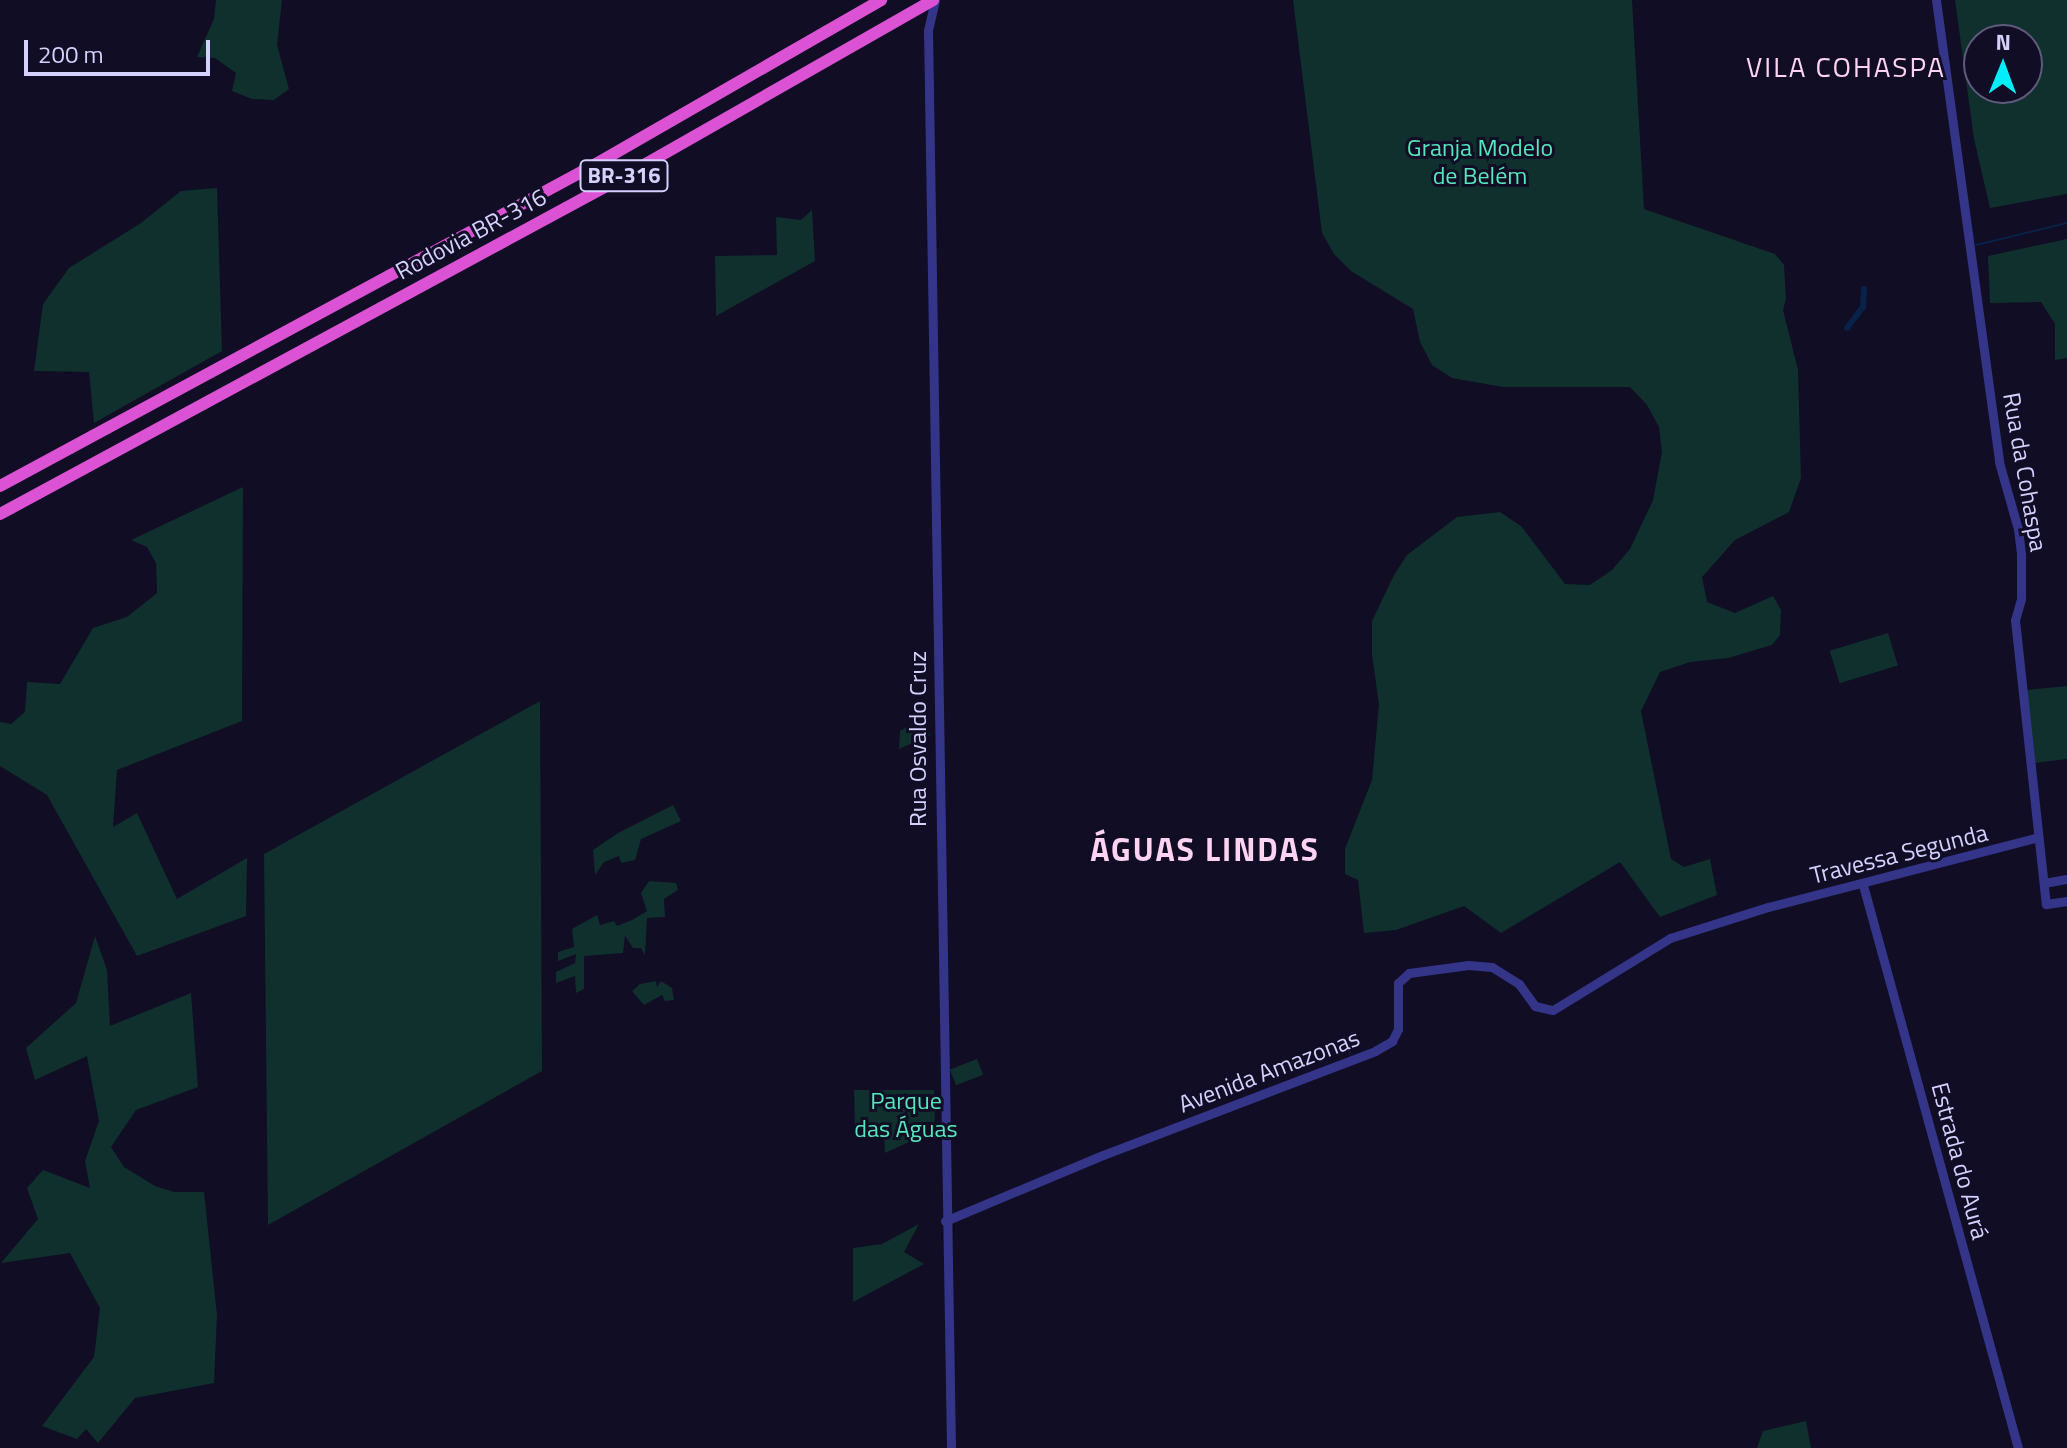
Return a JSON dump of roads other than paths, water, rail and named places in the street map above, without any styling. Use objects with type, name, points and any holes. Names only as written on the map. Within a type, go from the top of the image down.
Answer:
[{"type":"highway","name":"Rodovia BR-316","points":[[0,486],[596,164],[881,0]]},
{"type":"highway","name":"Rodovia BR-316","points":[[0,514],[67,475],[497,246],[934,0]]},
{"type":"street","name":"Rua Osvaldo Cruz","points":[[934,0],[928,30],[951,1448]]},
{"type":"street","name":"Rua da Cohaspa","points":[[1936,0],[1999,462],[2018,529],[2021,599],[2015,620],[2046,904],[2067,901]]},
{"type":"street","points":[[908,14],[922,19],[928,30]]},
{"type":"street","name":"Travessa Segunda","points":[[1670,938],[1768,907],[1863,885],[2038,837]]},
{"type":"street","points":[[2044,883],[2067,879]]},
{"type":"street","name":"Estrada do Aurá","points":[[1863,885],[2018,1448]]},
{"type":"street","name":"Avenida Amazonas","points":[[945,1221],[1103,1155],[1375,1051],[1392,1041],[1398,1029],[1398,983],[1409,973],[1468,965],[1492,967],[1519,984],[1535,1006],[1553,1010],[1670,938]]},
{"type":"waterway","points":[[1976,245],[2067,223]]},
{"type":"waterway","points":[[1847,328],[1863,307],[1864,289]]},
{"type":"district","name":"VILA COHASPA","points":[[1846,67]]},
{"type":"district","name":"ÁGUAS LINDAS","points":[[1205,849]]},
{"type":"park label","name":"Granja Modelo de Belém","points":[[1480,162]]},
{"type":"park label","name":"Parque das Águas","points":[[906,1115]]}]
